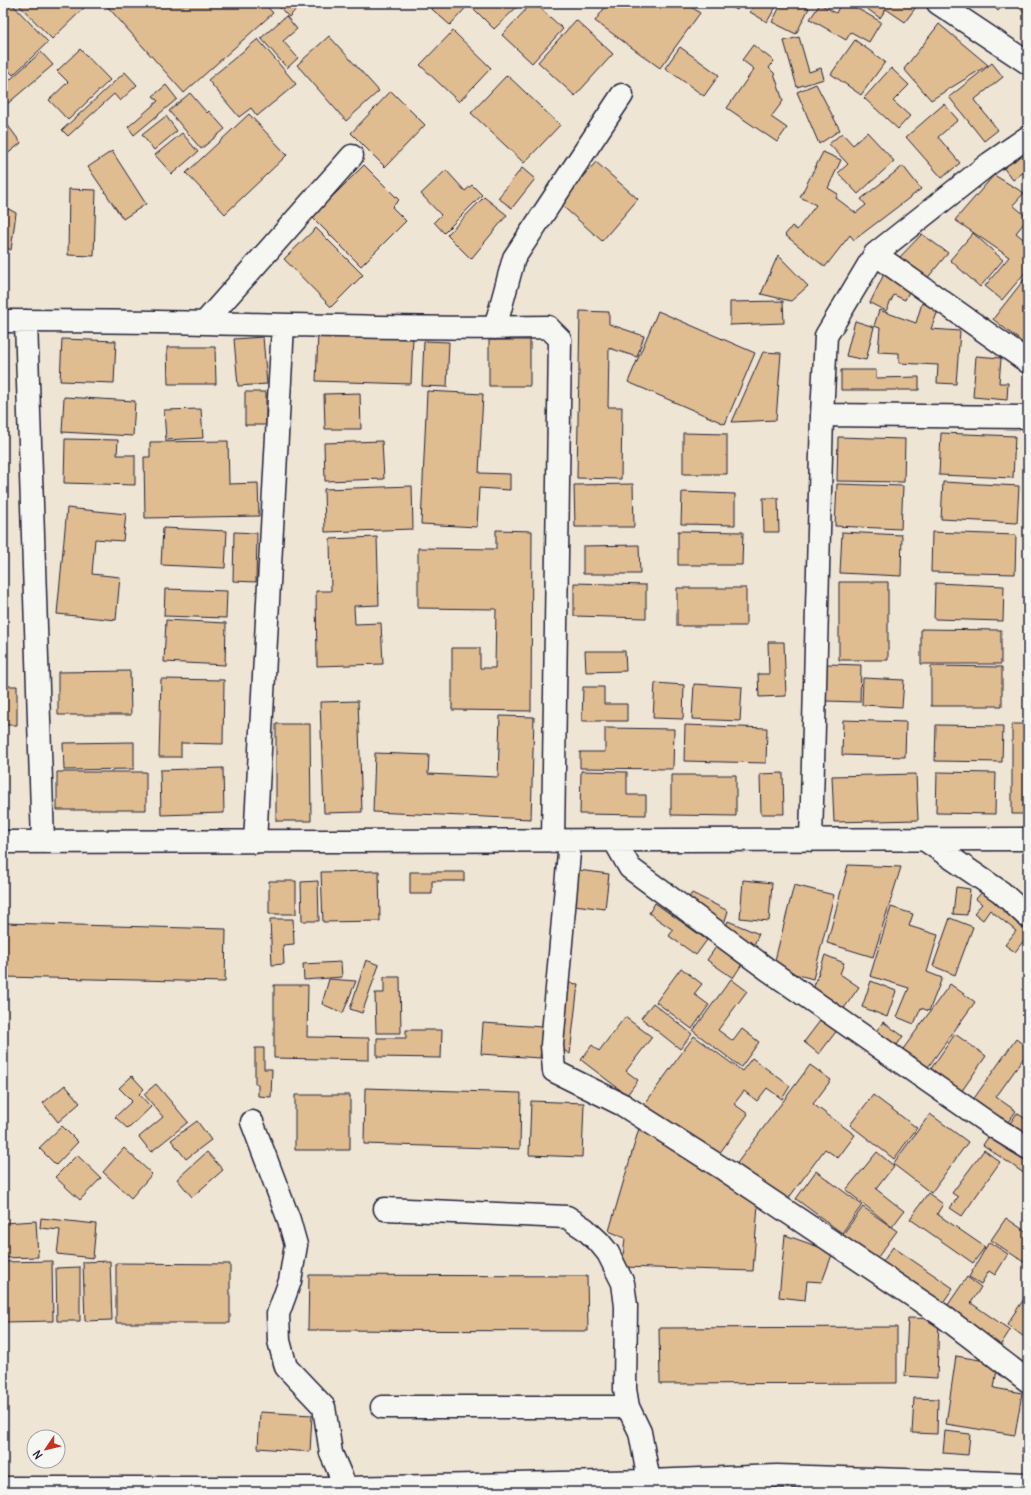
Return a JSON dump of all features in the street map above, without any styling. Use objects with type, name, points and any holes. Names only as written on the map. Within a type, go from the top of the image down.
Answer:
[{"type":"street","points":[[949,6],[1028,63]]},
{"type":"street","points":[[495,328],[514,258],[622,94]]},
{"type":"street","points":[[811,840],[822,416],[826,336],[875,254],[990,163],[1028,136]]},
{"type":"street","points":[[205,322],[352,156]]},
{"type":"street","points":[[875,254],[1028,362]]},
{"type":"street","points":[[3,321],[205,322],[283,325],[495,328],[548,326],[560,339],[561,841],[552,1045],[554,1070],[623,1106],[725,1170],[943,1316],[1028,1381]]},
{"type":"street","points":[[26,321],[43,842]]},
{"type":"street","points":[[255,842],[283,325]]},
{"type":"street","points":[[822,416],[1028,417]]},
{"type":"street","points":[[614,840],[630,868],[767,969],[994,1127],[1028,1148]]},
{"type":"street","points":[[925,840],[1001,892],[1028,917]]},
{"type":"street","points":[[3,842],[1028,840]]},
{"type":"street","points":[[252,1122],[289,1220],[296,1245],[290,1281],[278,1314],[279,1341],[286,1367],[324,1407],[331,1453],[346,1488]]},
{"type":"street","points":[[385,1209],[567,1216],[585,1229],[599,1242],[608,1253],[623,1283],[626,1306],[625,1390],[628,1407],[640,1432],[650,1487]]},
{"type":"street","points":[[382,1407],[628,1407]]},
{"type":"street","points":[[3,1488],[650,1487],[777,1476],[1028,1484]]},
{"type":"building","points":[[3,3],[11,3],[48,42],[13,75],[3,64]]},
{"type":"building","points":[[17,3],[55,3],[57,5],[59,3],[89,3],[52,39]]},
{"type":"building","points":[[110,3],[264,3],[273,13],[184,93],[107,6]]},
{"type":"building","points":[[302,3],[289,17],[276,4]]},
{"type":"building","points":[[425,3],[470,3],[450,25]]},
{"type":"building","points":[[475,3],[521,3],[494,29],[472,7]]},
{"type":"building","points":[[532,3],[535,3],[563,29],[532,63],[502,35]]},
{"type":"building","points":[[608,3],[686,3],[700,13],[660,68],[595,21]]},
{"type":"building","points":[[725,3],[742,3],[737,10]]},
{"type":"building","points":[[755,3],[778,3],[767,22],[750,12]]},
{"type":"building","points":[[782,3],[798,3],[809,8],[796,34],[772,22]]},
{"type":"building","points":[[841,3],[848,3],[881,22],[869,42],[851,32],[846,40],[810,19],[820,4],[836,13]]},
{"type":"building","points":[[870,3],[910,3],[916,7],[905,22],[886,9],[880,18],[866,8]]},
{"type":"building","points":[[990,3],[1005,3],[998,11]]},
{"type":"building","points":[[1015,3],[1028,3],[1028,17]]},
{"type":"building","points":[[286,16],[297,29],[283,41],[298,58],[287,68],[261,38]]},
{"type":"building","points":[[576,20],[613,54],[575,96],[538,62]]},
{"type":"building","points":[[939,24],[988,65],[931,100],[904,69]]},
{"type":"building","points":[[453,31],[491,68],[459,102],[420,65]]},
{"type":"building","points":[[329,36],[379,91],[346,121],[297,65]]},
{"type":"building","points":[[799,37],[809,72],[821,68],[824,79],[797,87],[784,41]]},
{"type":"building","points":[[258,39],[296,84],[257,116],[251,108],[239,117],[208,80]]},
{"type":"building","points":[[855,40],[885,62],[861,95],[831,74]]},
{"type":"building","points":[[753,45],[774,61],[769,68],[774,73],[783,101],[771,117],[787,128],[777,142],[727,108],[754,69],[742,60]]},
{"type":"building","points":[[680,47],[719,75],[704,96],[665,68]]},
{"type":"building","points":[[80,49],[110,80],[68,120],[49,100],[68,82],[57,71]]},
{"type":"building","points":[[41,52],[53,65],[6,105],[3,101],[3,86]]},
{"type":"building","points":[[992,63],[1003,77],[974,100],[998,130],[984,141],[949,97]]},
{"type":"building","points":[[891,68],[909,85],[893,101],[910,116],[898,129],[864,98]]},
{"type":"building","points":[[125,72],[137,85],[120,101],[114,94],[68,136],[62,130]]},
{"type":"building","points":[[507,75],[560,125],[524,163],[471,113]]},
{"type":"building","points":[[816,84],[840,130],[819,144],[797,92]]},
{"type":"building","points":[[166,85],[177,99],[134,135],[128,127],[158,101],[153,96]]},
{"type":"building","points":[[391,91],[425,125],[385,167],[351,133]]},
{"type":"building","points":[[190,93],[207,113],[209,111],[225,129],[201,149],[169,111]]},
{"type":"building","points":[[944,104],[958,120],[938,137],[960,163],[942,178],[906,137]]},
{"type":"building","points":[[249,114],[287,155],[225,214],[186,173]]},
{"type":"building","points":[[166,116],[177,131],[154,150],[142,135]]},
{"type":"building","points":[[3,119],[21,143],[6,155],[3,151]]},
{"type":"building","points":[[867,132],[894,161],[858,194],[838,173],[848,164],[829,144],[842,133],[853,145]]},
{"type":"building","points":[[182,133],[198,152],[172,174],[155,155]]},
{"type":"building","points":[[1028,147],[1028,169],[1013,180],[1002,166]]},
{"type":"building","points":[[112,151],[146,204],[123,219],[88,167]]},
{"type":"building","points":[[823,152],[841,160],[828,188],[838,194],[836,198],[856,213],[866,205],[861,199],[903,166],[921,189],[854,240],[850,235],[825,267],[785,235],[792,226],[797,230],[816,205],[800,197]]},
{"type":"building","points":[[596,162],[638,199],[602,241],[559,203]]},
{"type":"building","points":[[364,165],[399,200],[392,207],[406,221],[361,266],[312,217]]},
{"type":"building","points":[[522,168],[535,179],[512,208],[498,198]]},
{"type":"building","points":[[446,170],[465,191],[472,185],[482,195],[444,233],[434,222],[441,215],[421,194]]},
{"type":"building","points":[[994,175],[1024,193],[1013,205],[1028,218],[1016,233],[1028,243],[1028,269],[1002,300],[985,286],[1009,257],[955,220]]},
{"type":"building","points":[[69,189],[96,190],[94,256],[68,255]]},
{"type":"building","points":[[484,197],[507,215],[471,259],[447,235]]},
{"type":"building","points":[[3,206],[16,213],[11,250],[3,246]]},
{"type":"building","points":[[316,228],[363,275],[331,307],[284,259]]},
{"type":"building","points":[[973,233],[1003,260],[980,287],[950,260]]},
{"type":"building","points":[[922,234],[948,253],[925,281],[898,259]]},
{"type":"building","points":[[778,255],[808,286],[791,301],[761,294]]},
{"type":"building","points":[[884,274],[911,287],[905,300],[894,295],[886,311],[870,303]]},
{"type":"building","points":[[1026,277],[1028,279],[1028,301],[1025,304],[1028,306],[1028,347],[993,319]]},
{"type":"building","points":[[783,301],[784,323],[730,325],[730,302]]},
{"type":"building","points":[[922,303],[939,308],[931,329],[960,331],[956,384],[937,383],[938,365],[899,363],[899,353],[878,352],[880,328],[874,326],[879,310],[916,323]]},
{"type":"building","points":[[580,311],[609,312],[609,324],[644,336],[637,357],[609,348],[608,407],[622,407],[621,479],[577,478]]},
{"type":"building","points":[[658,311],[755,353],[725,424],[628,382]]},
{"type":"building","points":[[855,321],[874,327],[866,360],[846,356]]},
{"type":"building","points":[[318,334],[413,337],[411,384],[316,381]]},
{"type":"building","points":[[263,337],[267,384],[238,386],[234,339]]},
{"type":"building","points":[[62,339],[116,341],[114,383],[60,381]]},
{"type":"building","points":[[489,340],[530,340],[530,386],[489,386]]},
{"type":"building","points":[[424,341],[449,342],[447,387],[422,386]]},
{"type":"building","points":[[167,347],[215,347],[216,384],[168,384]]},
{"type":"building","points":[[763,352],[781,353],[776,420],[732,422]]},
{"type":"building","points":[[976,356],[1001,358],[999,383],[1008,383],[1007,400],[973,397]]},
{"type":"building","points":[[841,370],[876,370],[876,378],[919,377],[919,390],[841,390]]},
{"type":"building","points":[[427,391],[483,394],[479,473],[510,474],[510,490],[479,488],[477,527],[421,524]]},
{"type":"building","points":[[245,392],[266,392],[266,425],[245,425]]},
{"type":"building","points":[[360,393],[361,429],[325,429],[324,394]]},
{"type":"building","points":[[64,397],[135,401],[133,436],[62,432]]},
{"type":"building","points":[[201,409],[203,438],[166,440],[164,410]]},
{"type":"building","points":[[683,433],[727,434],[727,474],[683,474]]},
{"type":"building","points":[[941,433],[1015,436],[1013,478],[939,475]]},
{"type":"building","points":[[838,437],[905,439],[904,482],[837,481]]},
{"type":"building","points":[[65,439],[118,440],[117,455],[135,455],[135,485],[64,483]]},
{"type":"building","points":[[228,441],[229,484],[258,483],[259,516],[145,518],[144,457],[150,457],[150,442]]},
{"type":"building","points":[[382,441],[384,479],[325,481],[324,443]]},
{"type":"building","points":[[943,482],[1019,486],[1017,523],[941,519]]},
{"type":"building","points":[[633,484],[634,527],[575,527],[574,485]]},
{"type":"building","points":[[837,484],[903,486],[901,529],[835,526]]},
{"type":"building","points":[[412,486],[413,529],[325,532],[324,489]]},
{"type":"building","points":[[682,492],[735,494],[735,525],[681,524]]},
{"type":"building","points":[[763,498],[778,498],[779,532],[764,532]]},
{"type":"building","points":[[67,508],[126,514],[123,541],[95,539],[92,574],[120,577],[116,620],[57,614]]},
{"type":"building","points":[[163,528],[227,531],[225,568],[161,565]]},
{"type":"building","points":[[496,530],[532,531],[531,711],[452,710],[452,648],[480,648],[480,668],[495,668],[496,609],[418,608],[418,548],[496,549]]},
{"type":"building","points":[[678,531],[743,532],[742,565],[678,565]]},
{"type":"building","points":[[234,532],[257,533],[256,582],[233,581]]},
{"type":"building","points":[[842,532],[902,535],[901,576],[840,573]]},
{"type":"building","points":[[932,532],[1016,535],[1015,574],[931,572]]},
{"type":"building","points":[[377,537],[379,605],[354,606],[355,624],[381,623],[383,664],[317,666],[316,591],[331,591],[330,539]]},
{"type":"building","points":[[639,545],[640,574],[583,574],[583,546]]},
{"type":"building","points":[[839,582],[888,582],[888,660],[839,660]]},
{"type":"building","points":[[574,583],[646,585],[646,618],[574,616]]},
{"type":"building","points":[[935,583],[1004,586],[1003,621],[934,619]]},
{"type":"building","points":[[677,588],[746,588],[746,626],[677,626]]},
{"type":"building","points":[[165,589],[227,591],[226,618],[164,616]]},
{"type":"building","points":[[166,620],[226,623],[225,665],[164,662]]},
{"type":"building","points":[[921,629],[1001,630],[1001,664],[921,664]]},
{"type":"building","points":[[768,642],[784,642],[786,696],[759,697],[758,674],[769,674]]},
{"type":"building","points":[[585,651],[625,651],[626,671],[586,672]]},
{"type":"building","points":[[827,664],[861,665],[860,702],[826,701]]},
{"type":"building","points":[[931,666],[1002,667],[1002,706],[931,706]]},
{"type":"building","points":[[130,671],[131,715],[58,715],[58,672]]},
{"type":"building","points":[[863,678],[904,680],[902,707],[862,705]]},
{"type":"building","points":[[161,679],[224,680],[223,744],[181,743],[181,757],[159,757]]},
{"type":"building","points":[[655,683],[684,685],[683,719],[653,718]]},
{"type":"building","points":[[694,684],[742,687],[740,721],[692,719]]},
{"type":"building","points":[[3,686],[17,686],[17,725],[3,725]]},
{"type":"building","points":[[583,687],[604,687],[604,704],[627,704],[627,721],[582,721]]},
{"type":"building","points":[[358,701],[362,812],[324,813],[320,702]]},
{"type":"building","points":[[500,716],[534,717],[531,819],[373,812],[375,753],[429,755],[428,774],[498,777]]},
{"type":"building","points":[[843,720],[906,722],[905,757],[842,755]]},
{"type":"building","points":[[276,724],[310,724],[311,821],[276,821]]},
{"type":"building","points":[[1012,724],[1028,724],[1028,814],[1012,814]]},
{"type":"building","points":[[685,725],[767,728],[766,763],[684,761]]},
{"type":"building","points":[[936,725],[1003,726],[1002,762],[935,761]]},
{"type":"building","points":[[605,728],[674,729],[673,769],[580,768],[580,752],[605,752]]},
{"type":"building","points":[[134,742],[134,769],[64,770],[63,743]]},
{"type":"building","points":[[223,768],[224,813],[161,815],[160,770]]},
{"type":"building","points":[[581,771],[627,772],[627,795],[646,795],[646,815],[580,814]]},
{"type":"building","points":[[57,772],[146,772],[146,810],[57,810]]},
{"type":"building","points":[[937,772],[996,773],[995,814],[936,813]]},
{"type":"building","points":[[783,773],[784,814],[761,814],[760,774]]},
{"type":"building","points":[[916,774],[918,820],[834,822],[832,776]]},
{"type":"building","points":[[671,775],[736,775],[736,816],[671,815]]},
{"type":"building","points":[[848,865],[901,867],[873,957],[827,943]]},
{"type":"building","points":[[578,870],[609,874],[605,909],[574,905]]},
{"type":"building","points":[[379,871],[380,921],[323,922],[321,872]]},
{"type":"building","points":[[410,872],[464,872],[464,881],[432,881],[432,894],[410,894]]},
{"type":"building","points":[[743,880],[772,883],[769,921],[740,918]]},
{"type":"building","points":[[269,881],[296,881],[296,914],[269,914]]},
{"type":"building","points":[[318,881],[319,921],[302,921],[301,882]]},
{"type":"building","points":[[794,885],[834,895],[813,979],[773,968]]},
{"type":"building","points":[[956,887],[970,889],[967,915],[953,914]]},
{"type":"building","points":[[982,892],[1028,928],[1028,935],[1015,952],[1005,945],[1016,931],[990,910],[983,920],[974,913],[982,904],[976,899]]},
{"type":"building","points":[[692,893],[728,911],[721,934],[682,908]]},
{"type":"building","points":[[655,903],[707,940],[696,955],[669,936],[673,930],[649,913]]},
{"type":"building","points":[[891,907],[913,914],[909,926],[938,935],[927,972],[942,978],[929,1011],[921,1008],[914,1024],[897,1017],[909,988],[870,976]]},
{"type":"building","points":[[950,918],[973,927],[955,975],[933,966]]},
{"type":"building","points":[[270,919],[293,919],[294,944],[283,945],[284,964],[272,965]]},
{"type":"building","points":[[728,921],[759,934],[752,949],[722,936]]},
{"type":"building","points":[[3,923],[226,929],[225,982],[3,977]]},
{"type":"building","points":[[718,944],[744,961],[733,978],[707,960]]},
{"type":"building","points":[[825,955],[844,963],[840,974],[859,987],[840,1014],[812,992]]},
{"type":"building","points":[[366,960],[379,965],[362,1013],[350,1009]]},
{"type":"building","points":[[341,962],[342,977],[304,980],[303,964]]},
{"type":"building","points":[[681,968],[702,984],[694,994],[709,1005],[692,1029],[656,1002]]},
{"type":"building","points":[[384,977],[400,977],[401,1033],[376,1033],[375,993],[384,993]]},
{"type":"building","points":[[329,979],[356,981],[343,1013],[322,1004]]},
{"type":"building","points":[[731,979],[747,991],[718,1030],[733,1041],[742,1029],[759,1042],[741,1067],[693,1031]]},
{"type":"building","points":[[871,981],[896,991],[887,1017],[862,1007]]},
{"type":"building","points":[[561,982],[578,984],[570,1054],[554,1044]]},
{"type":"building","points":[[950,984],[975,1002],[923,1074],[898,1056]]},
{"type":"building","points":[[274,985],[308,985],[307,1037],[369,1038],[369,1060],[274,1058]]},
{"type":"building","points":[[653,1003],[692,1034],[680,1049],[641,1018]]},
{"type":"building","points":[[625,1017],[652,1037],[626,1071],[638,1080],[627,1095],[581,1060],[592,1045],[599,1051]]},
{"type":"building","points":[[823,1017],[838,1029],[819,1054],[804,1042]]},
{"type":"building","points":[[883,1022],[903,1036],[893,1051],[872,1037]]},
{"type":"building","points":[[483,1023],[543,1027],[540,1058],[481,1054]]},
{"type":"building","points":[[406,1030],[442,1030],[441,1058],[377,1057],[377,1038],[406,1038]]},
{"type":"building","points":[[955,1034],[986,1056],[959,1095],[928,1073]]},
{"type":"building","points":[[694,1036],[742,1071],[752,1058],[790,1086],[782,1099],[767,1088],[757,1101],[744,1091],[734,1104],[748,1114],[716,1158],[644,1105]]},
{"type":"building","points":[[1016,1039],[1028,1048],[1028,1052],[996,1097],[1016,1111],[1004,1128],[970,1104]]},
{"type":"building","points":[[255,1048],[264,1048],[264,1069],[272,1069],[271,1097],[258,1096],[258,1084],[255,1084]]},
{"type":"building","points":[[810,1065],[831,1080],[813,1104],[855,1135],[838,1158],[825,1149],[785,1203],[735,1166]]},
{"type":"building","points":[[132,1076],[144,1089],[139,1094],[151,1107],[128,1129],[115,1117],[132,1101],[119,1088]]},
{"type":"building","points":[[156,1084],[188,1122],[151,1152],[139,1137],[163,1117],[144,1094]]},
{"type":"building","points":[[65,1085],[80,1103],[58,1122],[43,1103]]},
{"type":"building","points":[[365,1088],[521,1093],[520,1149],[364,1144]]},
{"type":"building","points":[[295,1095],[350,1095],[350,1150],[295,1150]]},
{"type":"building","points":[[873,1095],[917,1128],[894,1159],[850,1125]]},
{"type":"building","points":[[531,1101],[584,1103],[582,1157],[529,1155]]},
{"type":"building","points":[[1017,1113],[1028,1121],[1028,1142],[1007,1128]]},
{"type":"building","points":[[930,1114],[968,1142],[931,1193],[893,1164]]},
{"type":"building","points":[[197,1121],[211,1140],[186,1159],[171,1140]]},
{"type":"building","points":[[640,1125],[758,1204],[753,1271],[622,1267],[625,1238],[609,1231]]},
{"type":"building","points":[[62,1126],[78,1142],[56,1165],[39,1148]]},
{"type":"building","points":[[993,1130],[1028,1155],[1028,1176],[983,1145]]},
{"type":"building","points":[[124,1148],[152,1174],[131,1198],[103,1172]]},
{"type":"building","points":[[984,1150],[1000,1162],[962,1216],[950,1208],[958,1197],[952,1193]]},
{"type":"building","points":[[207,1152],[223,1170],[192,1197],[177,1179]]},
{"type":"building","points":[[877,1152],[894,1166],[876,1189],[904,1211],[892,1227],[846,1190]]},
{"type":"building","points":[[77,1155],[101,1178],[80,1200],[55,1177]]},
{"type":"building","points":[[816,1171],[862,1205],[842,1233],[796,1199]]},
{"type":"building","points":[[928,1193],[943,1204],[937,1214],[985,1247],[973,1263],[910,1219]]},
{"type":"building","points":[[863,1207],[897,1231],[872,1265],[838,1241]]},
{"type":"building","points":[[41,1218],[96,1224],[93,1258],[57,1254],[60,1230],[40,1228]]},
{"type":"building","points":[[1006,1218],[1028,1233],[1028,1265],[991,1240]]},
{"type":"building","points":[[36,1221],[38,1257],[3,1258],[3,1223]]},
{"type":"building","points":[[785,1235],[833,1252],[822,1282],[807,1281],[805,1300],[779,1297]]},
{"type":"building","points":[[989,1242],[1008,1254],[995,1275],[989,1271],[981,1284],[969,1277]]},
{"type":"building","points":[[893,1247],[953,1288],[940,1307],[880,1266]]},
{"type":"building","points":[[52,1261],[53,1321],[3,1322],[3,1262]]},
{"type":"building","points":[[110,1261],[112,1320],[85,1321],[83,1262]]},
{"type":"building","points":[[116,1263],[230,1264],[230,1323],[116,1323]]},
{"type":"building","points":[[80,1267],[80,1321],[57,1321],[56,1268]]},
{"type":"building","points":[[309,1275],[587,1276],[588,1331],[308,1330]]},
{"type":"building","points":[[967,1277],[981,1287],[971,1303],[1010,1330],[1000,1346],[945,1309]]},
{"type":"building","points":[[1024,1299],[1028,1302],[1028,1331],[1024,1337],[1007,1324]]},
{"type":"building","points":[[908,1318],[939,1319],[937,1378],[905,1376]]},
{"type":"building","points":[[897,1327],[897,1383],[660,1384],[659,1328]]},
{"type":"building","points":[[1028,1337],[1028,1347],[1024,1344]]},
{"type":"building","points":[[956,1356],[998,1363],[994,1388],[1022,1393],[1015,1435],[946,1424]]},
{"type":"building","points":[[914,1398],[938,1399],[937,1434],[912,1433]]},
{"type":"building","points":[[260,1412],[312,1415],[310,1452],[258,1448]]},
{"type":"building","points":[[1028,1416],[1028,1453],[1022,1452]]},
{"type":"building","points":[[945,1431],[970,1434],[968,1455],[943,1453]]}]
